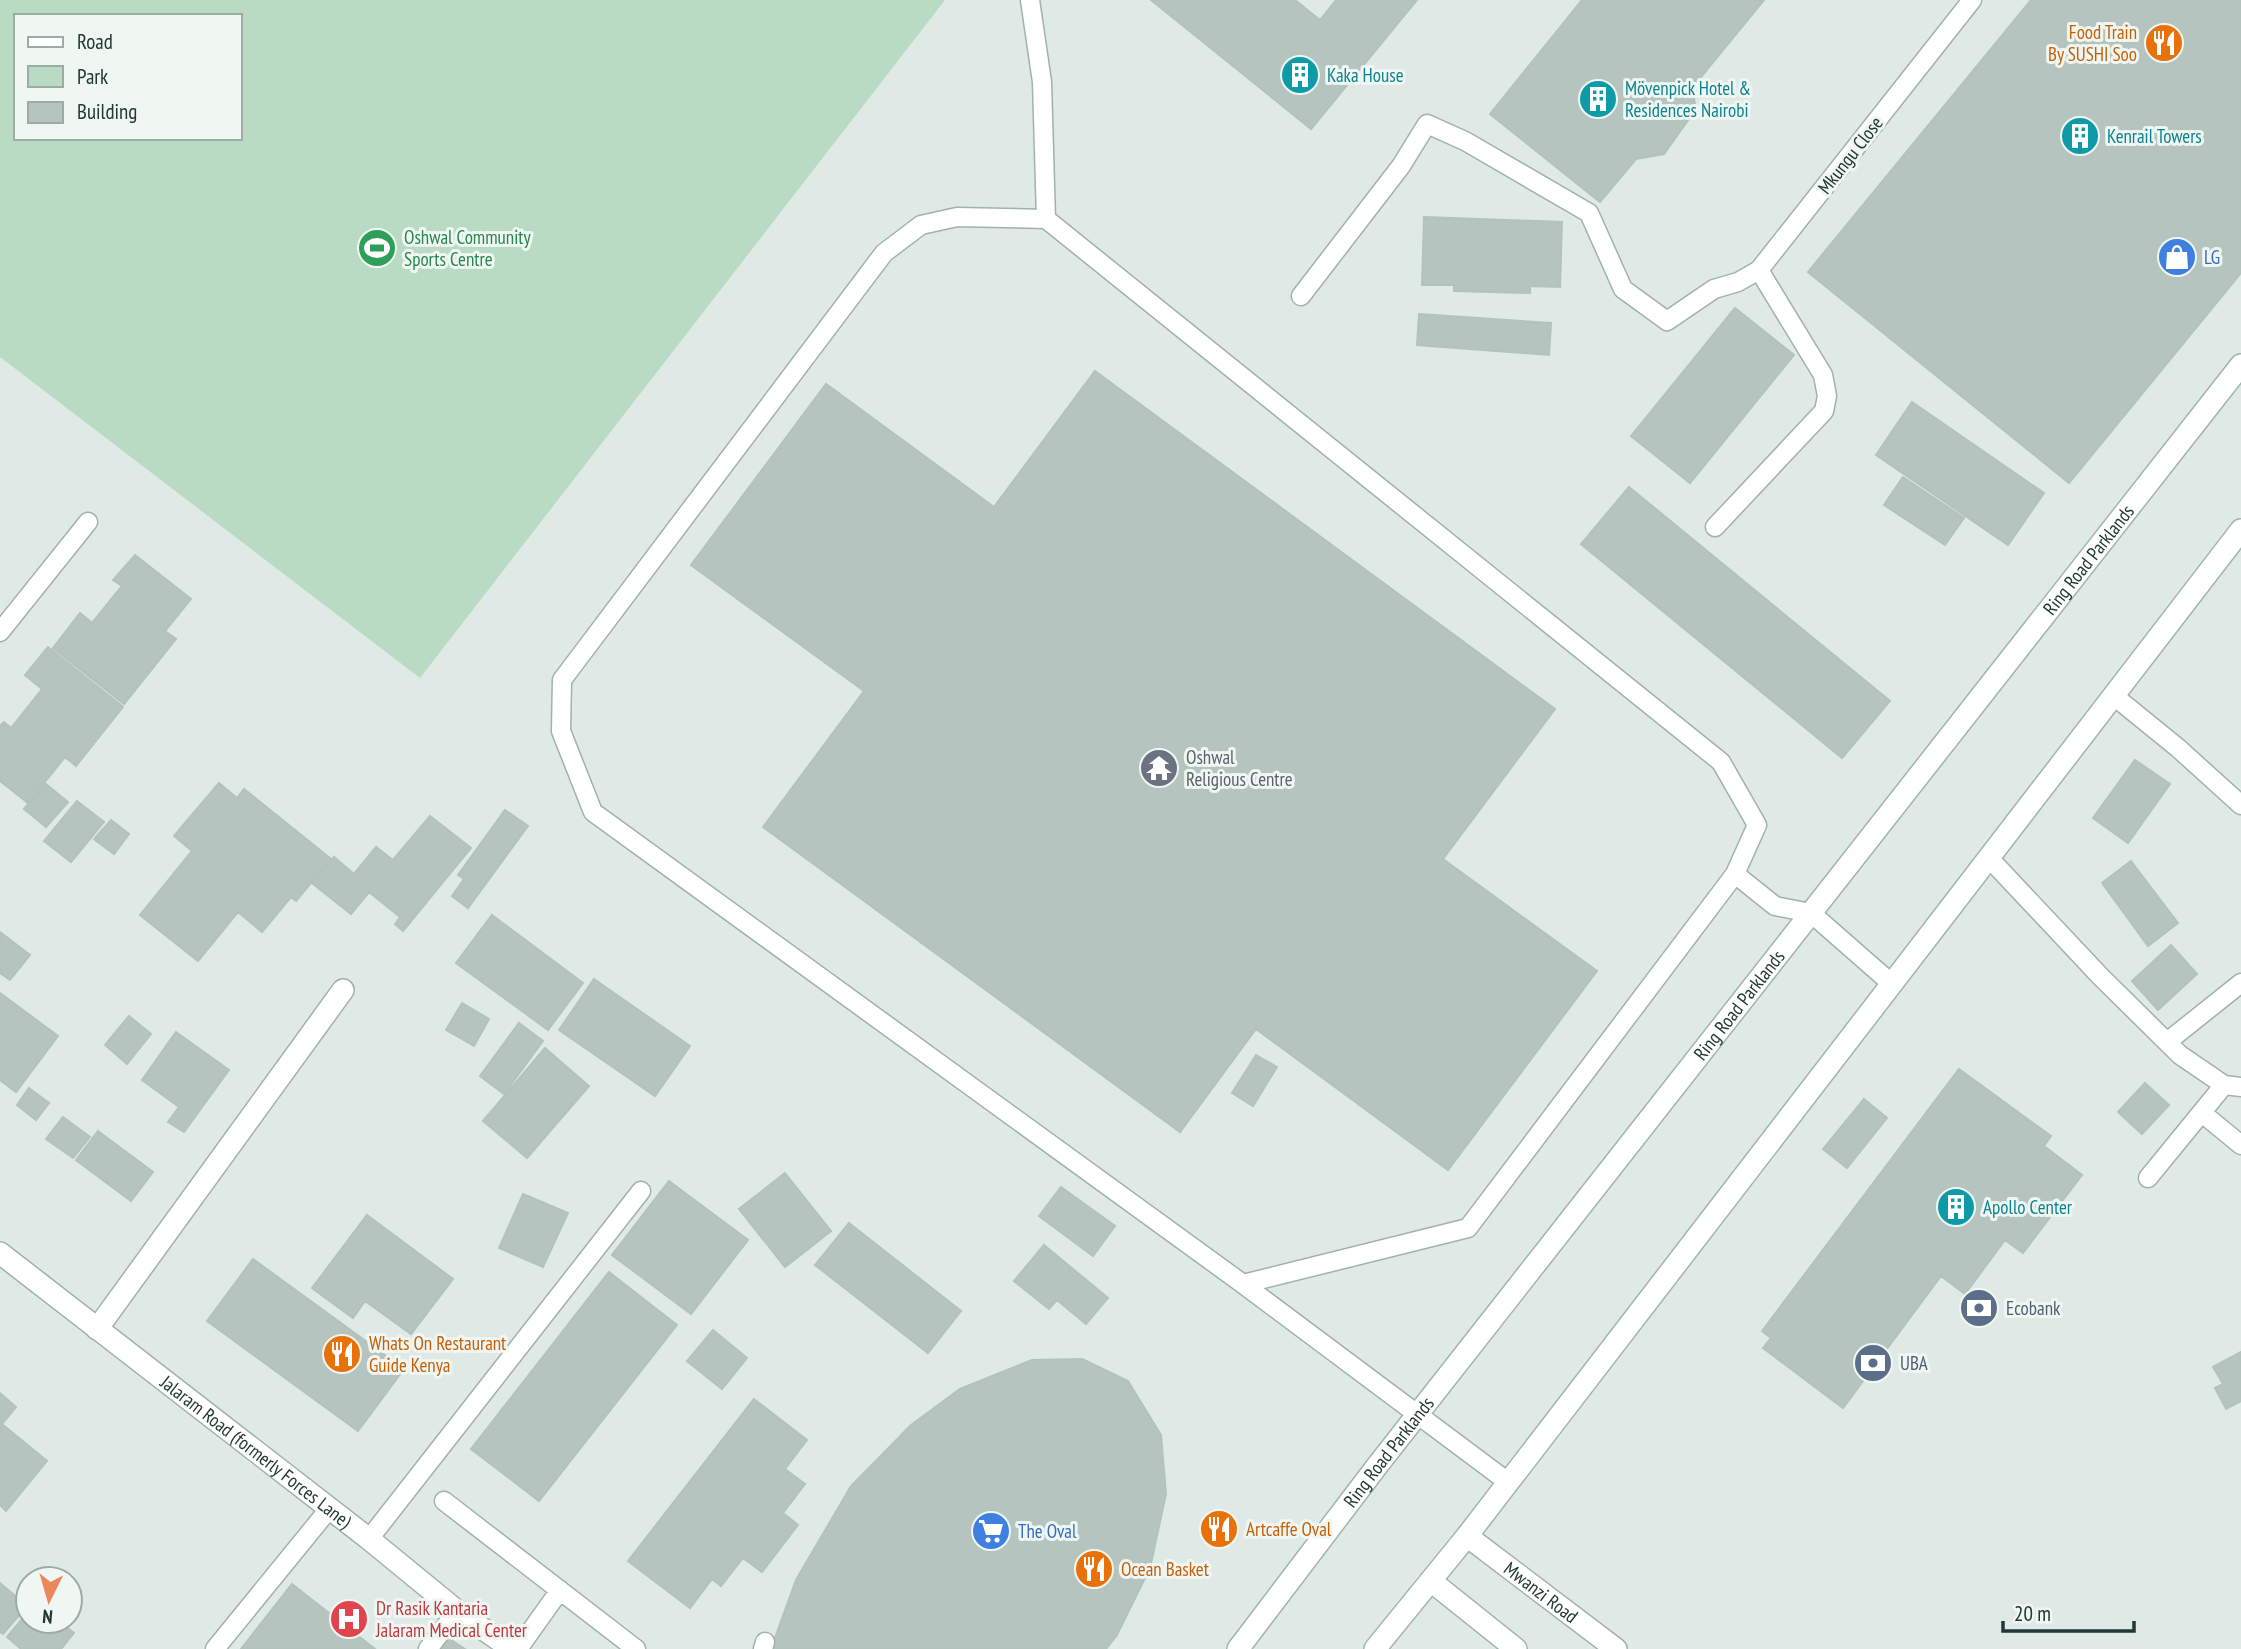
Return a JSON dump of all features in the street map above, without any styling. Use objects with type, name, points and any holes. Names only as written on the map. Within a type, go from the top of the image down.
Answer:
[{"type":"street","name":"Ring Road Parklands","points":[[1238,1649],[1417,1414],[2241,365]]},
{"type":"street","points":[[1375,1649],[1467,1536],[2241,530]]},
{"type":"street","points":[[97,1329],[343,990]]},
{"type":"street","name":"Jalaram Road (formerly Forces Lane)","points":[[0,1253],[369,1539],[457,1611],[512,1649]]},
{"type":"street","name":"Mwanzi Road","points":[[1467,1536],[1616,1649]]},
{"type":"street","points":[[1431,1581],[1516,1649]]},
{"type":"lane","points":[[1030,0],[1042,82],[1046,219]]},
{"type":"lane","name":"Mkungu Close","points":[[1301,296],[1401,166],[1427,124],[1465,141],[1589,213],[1623,289],[1667,321],[1714,289],[1738,282],[1759,270],[1972,0]]},
{"type":"lane","points":[[1243,1284],[1468,1228],[1735,874],[1757,825],[1721,762],[1046,219],[957,217],[921,225],[884,254],[562,680],[561,731],[593,812],[1243,1284],[1508,1482]]},
{"type":"lane","points":[[1715,527],[1824,411],[1827,396],[1823,375],[1759,270]]},
{"type":"lane","points":[[0,632],[88,522]]},
{"type":"lane","points":[[2114,696],[2178,748],[2241,805]]},
{"type":"lane","points":[[1989,858],[2100,976],[2180,1055],[2232,1086],[2202,1112],[2148,1178]]},
{"type":"lane","points":[[1735,874],[1774,906],[1811,913],[1892,984]]},
{"type":"lane","points":[[2167,1042],[2241,983]]},
{"type":"lane","points":[[2202,1112],[2241,1145]]},
{"type":"lane","points":[[369,1539],[641,1191]]},
{"type":"lane","points":[[444,1501],[636,1649]]},
{"type":"lane","points":[[215,1649],[329,1509]]},
{"type":"lane","points":[[518,1649],[560,1590]]},
{"type":"lane","points":[[428,1649],[457,1611]]},
{"type":"green space","name":"Oshwal Community Sports Centre","points":[[0,0],[945,0],[420,678],[0,357]]},
{"type":"building","name":"Kaka House","points":[[1151,0],[1295,0],[1320,20],[1336,0],[1417,0],[1311,129]]},
{"type":"building","name":"Mövenpick Hotel & Residences Nairobi","points":[[1582,0],[1764,0],[1692,88],[1696,109],[1664,154],[1636,159],[1600,202],[1490,114]]},
{"type":"building","name":"Kenrail Towers","points":[[2031,0],[2241,0],[2241,273],[2069,483],[1808,272]]},
{"type":"building","points":[[1424,217],[1562,222],[1560,287],[1530,286],[1530,293],[1454,291],[1454,285],[1422,285]]},
{"type":"building","points":[[1735,308],[1794,355],[1690,483],[1631,436]]},
{"type":"building","points":[[1419,314],[1551,323],[1549,355],[1417,345]]},
{"type":"building","name":"Oshwal Religious Centre","points":[[1095,371],[1555,709],[1443,859],[1597,971],[1448,1170],[1256,1029],[1180,1132],[763,827],[864,691],[691,565],[826,384],[994,507]]},
{"type":"building","points":[[1912,402],[2044,493],[2008,545],[1876,455]]},
{"type":"building","points":[[1903,477],[1964,518],[1945,545],[1884,505]]},
{"type":"building","points":[[1629,487],[1890,701],[1842,758],[1581,544]]},
{"type":"building","points":[[135,555],[191,599],[165,631],[176,639],[124,704],[53,648],[80,613],[92,623],[122,586],[113,580]]},
{"type":"building","points":[[48,647],[123,707],[76,766],[65,757],[28,803],[0,781],[0,726],[4,722],[11,728],[42,689],[25,675]]},
{"type":"building","points":[[2135,760],[2170,784],[2128,843],[2093,818]]},
{"type":"building","points":[[219,783],[237,798],[244,789],[331,859],[296,901],[291,897],[262,932],[238,912],[198,961],[140,915],[192,851],[174,836]]},
{"type":"building","points":[[46,784],[68,802],[46,827],[24,809]]},
{"type":"building","points":[[77,801],[104,822],[71,862],[44,841]]},
{"type":"building","points":[[505,810],[528,826],[468,908],[452,896],[464,879],[458,875]]},
{"type":"building","points":[[430,816],[471,848],[403,931],[395,924],[400,917],[369,892],[351,914],[312,883],[334,857],[354,874],[376,847],[393,860]]},
{"type":"building","points":[[111,820],[129,834],[114,854],[94,839]]},
{"type":"building","points":[[2131,861],[2178,923],[2148,946],[2102,883]]},
{"type":"building","points":[[492,915],[583,983],[548,1030],[456,963]]},
{"type":"building","points":[[0,932],[30,955],[10,980],[0,973]]},
{"type":"building","points":[[2171,945],[2197,974],[2158,1010],[2132,981]]},
{"type":"building","points":[[594,979],[690,1046],[655,1096],[559,1030]]},
{"type":"building","points":[[0,993],[58,1036],[16,1092],[0,1080]]},
{"type":"building","points":[[462,1003],[489,1019],[474,1046],[446,1030]]},
{"type":"building","points":[[129,1016],[151,1034],[127,1064],[105,1045]]},
{"type":"building","points":[[519,1023],[543,1041],[504,1094],[480,1076]]},
{"type":"building","points":[[176,1032],[229,1070],[184,1132],[168,1122],[179,1107],[142,1080]]},
{"type":"building","points":[[545,1048],[589,1086],[527,1158],[483,1121]]},
{"type":"building","points":[[1256,1055],[1277,1067],[1253,1106],[1232,1093]]},
{"type":"building","name":"Apollo Center","points":[[1959,1069],[2051,1136],[2044,1146],[2082,1175],[2023,1253],[2005,1240],[1965,1294],[1941,1276],[1843,1408],[1763,1348],[1771,1338],[1762,1331]]},
{"type":"building","points":[[2145,1083],[2169,1105],[2142,1134],[2118,1112]]},
{"type":"building","points":[[29,1088],[49,1103],[36,1120],[17,1105]]},
{"type":"building","points":[[1864,1099],[1887,1118],[1847,1168],[1823,1149]]},
{"type":"building","points":[[63,1117],[90,1137],[73,1158],[46,1139]]},
{"type":"building","points":[[98,1131],[153,1172],[131,1201],[76,1160]]},
{"type":"building","points":[[785,1173],[831,1231],[785,1267],[739,1209]]},
{"type":"building","points":[[669,1181],[748,1240],[691,1314],[612,1255]]},
{"type":"building","points":[[1061,1187],[1115,1226],[1093,1256],[1039,1216]]},
{"type":"building","points":[[523,1194],[568,1213],[543,1267],[499,1248]]},
{"type":"building","points":[[367,1215],[453,1279],[411,1334],[365,1301],[353,1318],[312,1288]]},
{"type":"building","points":[[849,1223],[961,1311],[928,1353],[815,1265]]},
{"type":"building","points":[[1044,1245],[1108,1298],[1086,1324],[1057,1300],[1049,1309],[1014,1281]]},
{"type":"building","points":[[253,1259],[404,1369],[358,1431],[207,1321]]},
{"type":"building","points":[[609,1272],[677,1325],[539,1501],[471,1449]]},
{"type":"building","points":[[713,1330],[747,1358],[722,1389],[687,1361]]},
{"type":"building","points":[[2241,1352],[2241,1401],[2226,1409],[2215,1388],[2223,1384],[2213,1367]]},
{"type":"building","name":"The Oval","points":[[1082,1359],[1128,1381],[1161,1435],[1166,1494],[1150,1568],[1117,1635],[1106,1649],[771,1649],[796,1580],[851,1486],[911,1425],[960,1389],[1032,1360]]},
{"type":"building","points":[[0,1393],[16,1407],[2,1424],[47,1461],[6,1511],[0,1505]]},
{"type":"building","points":[[754,1399],[807,1440],[785,1469],[805,1484],[783,1513],[798,1525],[762,1572],[743,1558],[721,1586],[712,1579],[690,1608],[628,1561]]},
{"type":"building","points":[[0,1583],[14,1595],[14,1621],[3,1634],[0,1632]]},
{"type":"building","points":[[292,1584],[375,1649],[241,1649]]},
{"type":"building","points":[[14,1629],[14,1635],[72,1635],[61,1649],[21,1649],[7,1637]]},
{"type":"building","points":[[448,1638],[465,1649],[441,1649]]},
{"type":"place","name":"Food Train By SUSHI Soo","points":[[2164,43]]},
{"type":"place","name":"Kaka House","points":[[1300,75]]},
{"type":"place","name":"Mövenpick Hotel & Residences Nairobi","points":[[1598,99]]},
{"type":"place","name":"Kenrail Towers","points":[[2080,136]]},
{"type":"place","name":"Oshwal Community Sports Centre","points":[[377,248]]},
{"type":"place","name":"LG","points":[[2177,257]]},
{"type":"place","name":"Oshwal Religious Centre","points":[[1159,768]]},
{"type":"place","name":"Apollo Center","points":[[1956,1207]]},
{"type":"place","name":"Ecobank","points":[[1979,1308]]},
{"type":"place","name":"Whats On Restaurant Guide Kenya","points":[[342,1354]]},
{"type":"place","name":"UBA","points":[[1873,1363]]},
{"type":"place","name":"Artcaffe Oval","points":[[1219,1529]]},
{"type":"place","name":"The Oval","points":[[991,1531]]},
{"type":"place","name":"Ocean Basket","points":[[1094,1569]]},
{"type":"place","name":"Dr Rasik Kantaria Jalaram Medical Center","points":[[349,1619]]}]
